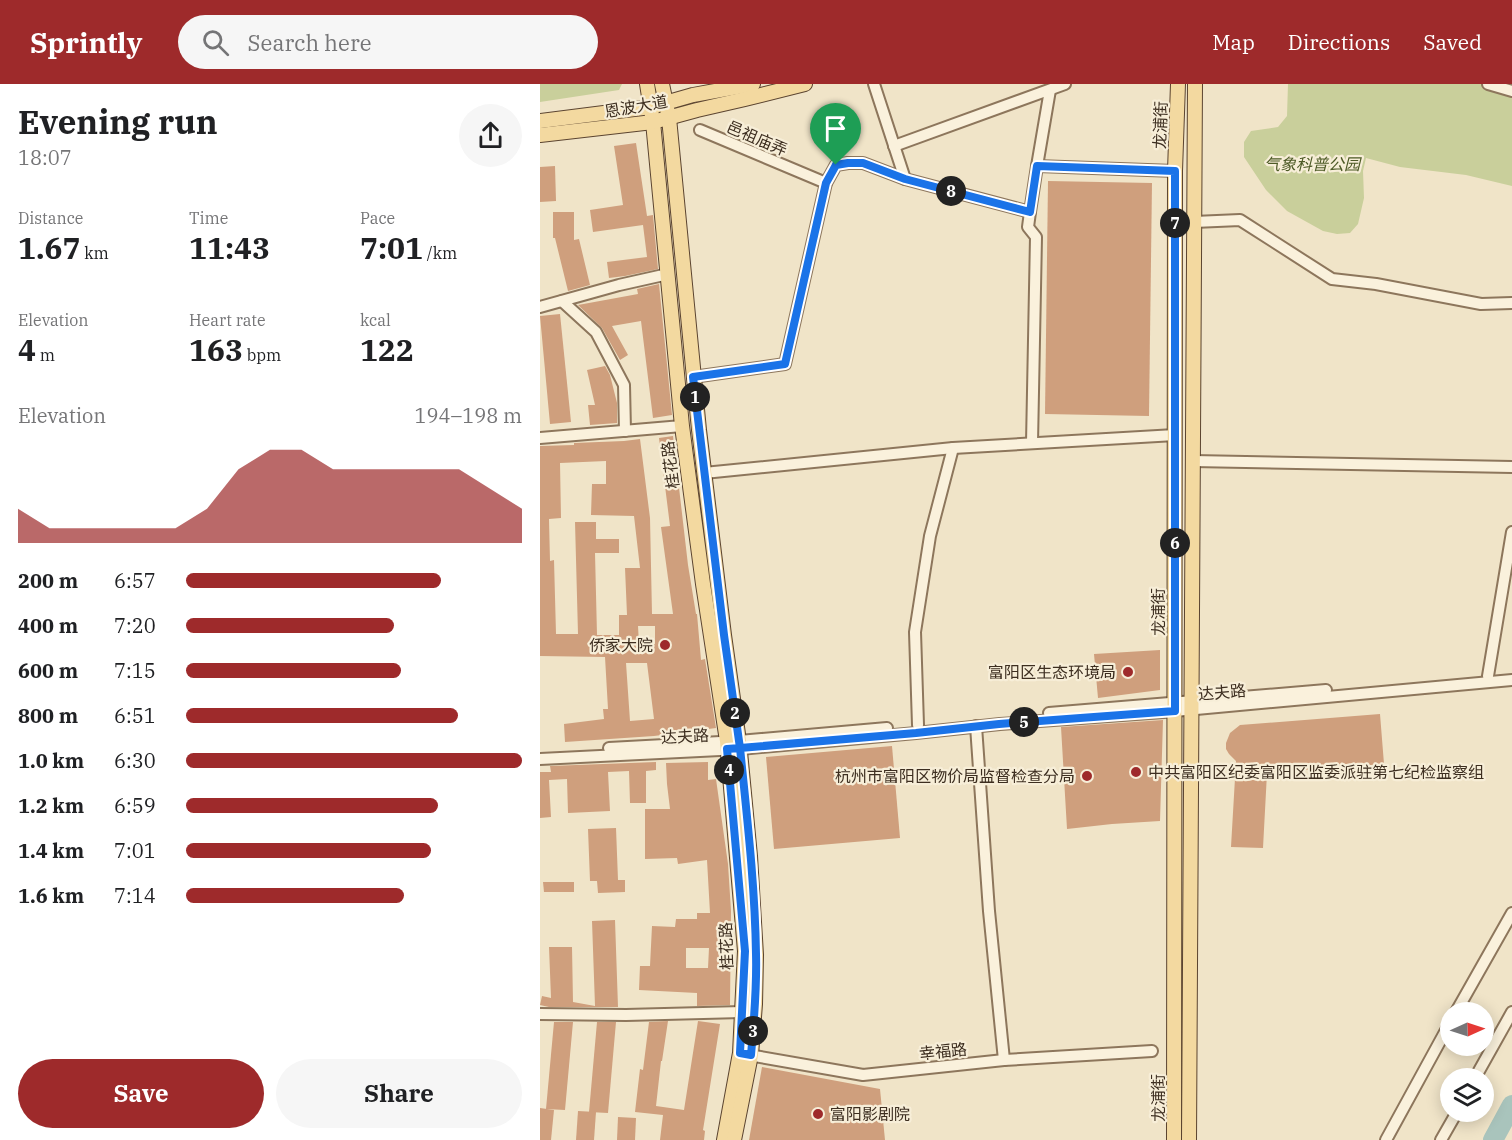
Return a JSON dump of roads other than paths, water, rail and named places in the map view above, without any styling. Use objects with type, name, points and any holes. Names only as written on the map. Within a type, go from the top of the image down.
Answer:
[{"type":"main road","name":"桂花路","points":[[646,84],[653,123],[682,426],[702,584],[733,745],[745,951],[742,1012],[746,1054],[724,1140]]},
{"type":"main road","points":[[663,84],[669,118],[693,377],[724,635],[733,745],[750,856],[756,954],[755,1004],[734,1140]]},
{"type":"main road","name":"恩波大道","points":[[540,121],[651,107],[693,95],[747,84]]},
{"type":"main road","name":"恩波大道","points":[[540,135],[653,123],[805,84]]},
{"type":"main road","name":"龙浦街","points":[[1174,1140],[1175,171],[1178,84]]},
{"type":"main road","name":"龙浦街","points":[[1189,1140],[1195,84]]},
{"type":"street","points":[[874,84],[905,179]]},
{"type":"street","points":[[894,146],[1065,84]]},
{"type":"street","points":[[1488,84],[1512,91]]},
{"type":"street","points":[[1032,443],[1035,237],[1028,227],[1050,90]]},
{"type":"street","name":"邑祖庙弄","points":[[700,130],[826,183]]},
{"type":"street","points":[[693,377],[785,364],[826,183],[836,165],[863,163],[905,179],[1030,212]]},
{"type":"street","points":[[1037,166],[1175,171]]},
{"type":"street","points":[[1194,222],[1240,220],[1332,279],[1376,284],[1480,304],[1512,303]]},
{"type":"street","points":[[540,307],[668,274]]},
{"type":"street","points":[[562,302],[596,332],[624,385],[625,431]]},
{"type":"street","points":[[540,438],[682,426]]},
{"type":"street","points":[[704,472],[953,448],[1175,435]]},
{"type":"street","points":[[918,725],[915,632],[930,536],[953,448]]},
{"type":"street","points":[[1193,461],[1512,467]]},
{"type":"street","points":[[1488,676],[1512,532]]},
{"type":"street","name":"达夫路","points":[[540,759],[976,726],[1512,674]]},
{"type":"street","name":"达夫路","points":[[1192,705],[1512,680]]},
{"type":"street","name":"达夫路","points":[[540,752],[733,745],[1007,716],[1175,707]]},
{"type":"street","points":[[976,726],[989,911],[1004,1060]]},
{"type":"street","points":[[1462,1002],[1512,913]]},
{"type":"street","points":[[540,1014],[626,1015],[742,1012]]},
{"type":"street","points":[[1481,1068],[1512,1012]]},
{"type":"street","points":[[1386,1140],[1440,1041]]},
{"type":"street","name":"幸福路","points":[[746,1054],[863,1076],[1004,1060],[1152,1051]]},
{"type":"street","points":[[1441,1140],[1451,1122]]},
{"type":"waterway","points":[[1493,1140],[1512,1105]]},
{"type":"place","name":"侨家大院","points":[[665,645]]},
{"type":"place","name":"富阳区生态环境局","points":[[1128,672]]},
{"type":"place","name":"中共富阳区纪委富阳区监委派驻第七纪检监察组","points":[[1136,772]]},
{"type":"place","name":"杭州市富阳区物价局监督检查分局","points":[[1087,776]]},
{"type":"place","name":"富阳影剧院","points":[[818,1114]]},
{"type":"park label","name":"气象科普公园","points":[[1312,164]]}]
